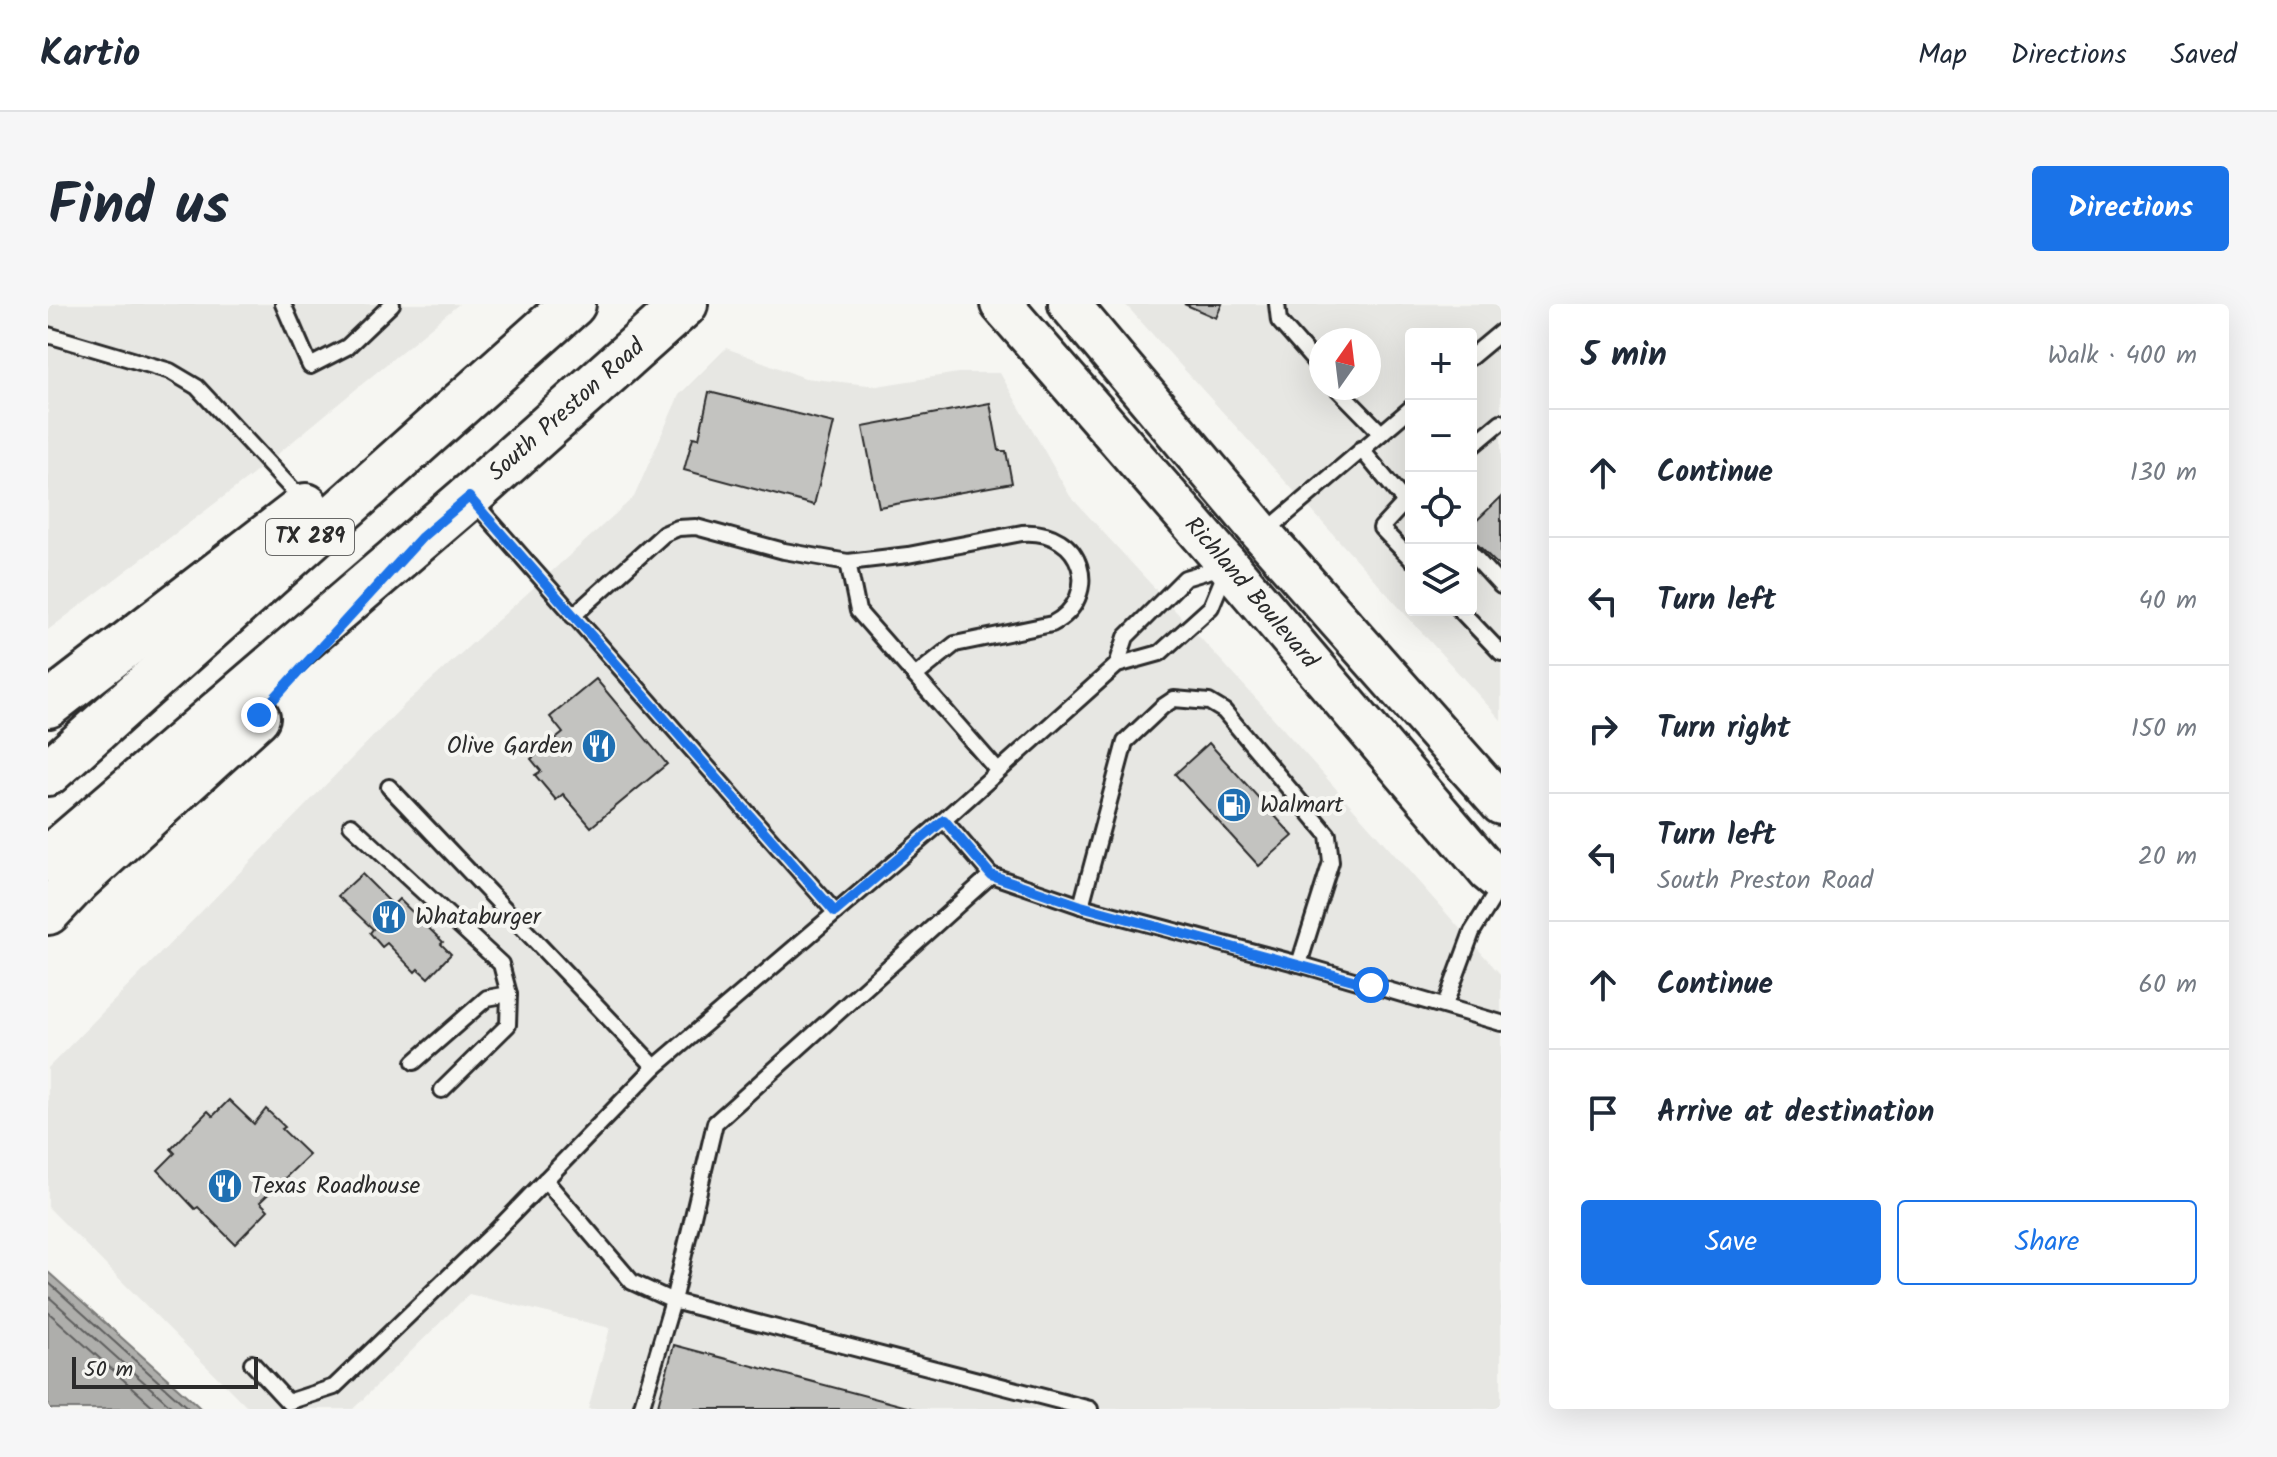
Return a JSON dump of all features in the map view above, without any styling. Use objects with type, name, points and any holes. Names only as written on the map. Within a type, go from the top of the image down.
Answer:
[{"type":"main road","name":"TX 289","points":[[48,773],[573,304]]},
{"type":"main road","name":"South Preston Road","points":[[48,859],[469,497],[685,304]]},
{"type":"main road","points":[[48,705],[307,505],[457,405]]},
{"type":"main road","points":[[48,912],[79,879],[259,715],[422,537]]},
{"type":"street","name":"Richland Boulevard","points":[[1001,304],[1501,883]]},
{"type":"street","name":"Richland Boulevard","points":[[1069,304],[1263,535],[1501,804]]},
{"type":"street","points":[[1228,565],[1263,535]]},
{"type":"lane","points":[[283,304],[310,366],[347,347],[392,304]]},
{"type":"lane","points":[[1277,304],[1279,321],[1309,355]]},
{"type":"lane","points":[[1477,352],[1501,332]]},
{"type":"lane","points":[[48,335],[170,371],[197,387],[307,505]]},
{"type":"lane","points":[[1349,400],[1381,433]]},
{"type":"lane","points":[[1263,535],[1405,413]]},
{"type":"lane","points":[[1477,442],[1501,423]]},
{"type":"lane","points":[[1361,449],[1405,497]]},
{"type":"lane","points":[[469,497],[835,912]]},
{"type":"lane","points":[[1405,503],[1381,528],[1405,553]]},
{"type":"lane","points":[[573,616],[664,534],[678,528],[696,527],[784,551],[848,562],[908,555],[1037,532],[1053,535],[1074,553],[1079,564],[1080,586],[1062,618],[1052,624],[955,644],[915,676]]},
{"type":"lane","points":[[1477,560],[1501,586]]},
{"type":"lane","points":[[848,562],[858,611],[997,770]]},
{"type":"lane","points":[[1117,665],[1126,637],[1185,578],[1228,565]]},
{"type":"lane","points":[[252,1363],[288,1402],[334,1387],[496,1231],[655,1067],[944,820],[1117,665],[1160,653],[1211,607],[1228,565]]},
{"type":"lane","points":[[1466,616],[1501,653]]},
{"type":"lane","points":[[1081,906],[1125,742],[1174,699],[1209,702],[1224,711],[1328,835],[1331,862],[1299,964]]},
{"type":"lane","points":[[389,787],[655,1067]]},
{"type":"lane","points":[[944,820],[991,875],[1081,906],[1299,964],[1501,1023]]},
{"type":"lane","points":[[351,825],[501,964],[509,994],[508,1025],[442,1090]]},
{"type":"lane","points":[[641,1409],[673,1301],[715,1123],[991,875]]},
{"type":"lane","points":[[1445,1005],[1472,932],[1501,883]]},
{"type":"lane","points":[[414,1062],[487,998],[509,994]]},
{"type":"lane","points":[[545,1180],[632,1282],[673,1301],[1090,1409]]},
{"type":"shaded area","points":[[48,304],[459,304],[251,476],[48,630]]},
{"type":"shaded area","points":[[1125,304],[1501,304],[1501,720],[1407,616],[1477,616],[1477,328],[1405,328],[1405,614]]},
{"type":"shaded area","points":[[726,348],[805,378],[877,386],[958,373],[1000,373],[1070,496],[1261,704],[1501,975],[1501,1409],[588,1409],[610,1328],[469,1294],[353,1409],[249,1409],[48,1207],[48,1068],[405,704],[634,497],[679,395]]},
{"type":"water","points":[[48,1272],[197,1405],[201,1409],[48,1409]]},
{"type":"building","points":[[1184,304],[1222,304],[1216,318]]},
{"type":"building","points":[[709,392],[834,423],[814,505],[684,470],[693,437],[699,438]]},
{"type":"building","points":[[990,403],[999,451],[1006,451],[1012,483],[879,507],[863,427]]},
{"type":"building","points":[[1501,497],[1501,568],[1477,544],[1477,520]]},
{"type":"building","name":"Olive Garden","points":[[596,679],[667,764],[591,827],[563,794],[556,800],[535,775],[541,771],[531,759],[563,733],[550,717]]},
{"type":"building","name":"Walmart","points":[[1209,743],[1293,836],[1259,866],[1175,774]]},
{"type":"building","name":"Whataburger","points":[[362,874],[393,905],[399,899],[443,942],[441,944],[451,954],[428,978],[418,969],[415,972],[387,943],[382,947],[370,933],[373,929],[338,896]]},
{"type":"building","name":"Texas Roadhouse","points":[[229,1100],[254,1124],[266,1109],[309,1155],[260,1202],[268,1210],[235,1244],[198,1207],[195,1209],[158,1170],[175,1153],[171,1149],[208,1111],[213,1116]]},
{"type":"building","points":[[674,1345],[915,1409],[657,1409]]},
{"type":"place","name":"Olive Garden","points":[[599,746]]},
{"type":"place","name":"Walmart","points":[[1234,805]]},
{"type":"place","name":"Whataburger","points":[[389,917]]},
{"type":"place","name":"Texas Roadhouse","points":[[225,1186]]},
{"type":"route","points":[[259,715],[422,537],[469,497],[835,912],[944,820],[991,875],[1081,906],[1371,985]]}]
